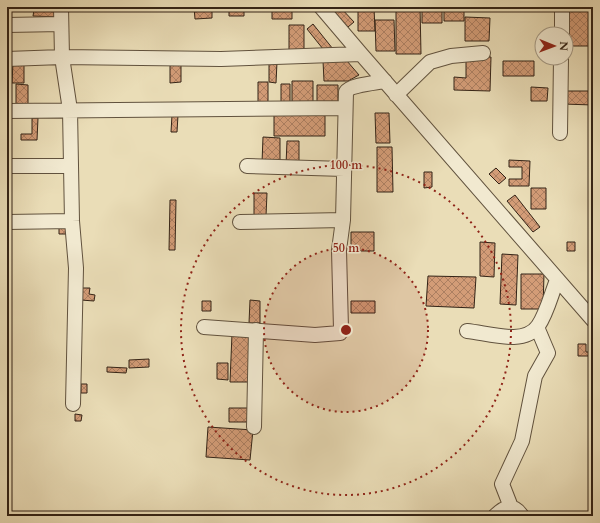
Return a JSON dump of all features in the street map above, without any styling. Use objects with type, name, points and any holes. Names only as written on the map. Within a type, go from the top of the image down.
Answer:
[{"type":"street","points":[[61,7],[62,57],[70,110],[72,221],[76,268],[73,404]]},
{"type":"street","points":[[321,7],[593,320]]},
{"type":"street","points":[[562,7],[562,26]]},
{"type":"street","points":[[7,25],[61,24]]},
{"type":"street","points":[[396,95],[430,62],[444,57],[460,54],[483,53]]},
{"type":"street","points":[[7,59],[62,57],[221,59],[361,54]]},
{"type":"street","points":[[560,133],[561,66]]},
{"type":"street","points":[[204,327],[315,335],[340,334],[339,250],[343,220],[346,92],[348,88],[385,82]]},
{"type":"street","points":[[7,111],[345,108]]},
{"type":"street","points":[[7,166],[71,166]]},
{"type":"street","points":[[247,166],[344,169]]},
{"type":"street","points":[[240,222],[343,220]]},
{"type":"street","points":[[7,222],[72,221]]},
{"type":"street","points":[[467,330],[518,337],[528,334],[537,327],[541,320],[557,280]]},
{"type":"street","points":[[522,516],[511,507],[502,484],[522,441],[535,376],[548,353],[537,327]]},
{"type":"street","points":[[254,427],[256,330]]},
{"type":"street","points":[[495,516],[508,507],[511,507]]},
{"type":"building","points":[[41,7],[58,7],[58,17],[33,16],[34,10],[41,10]]},
{"type":"building","points":[[194,7],[212,7],[212,18],[195,19]]},
{"type":"building","points":[[229,7],[244,7],[244,16],[229,16]]},
{"type":"building","points":[[272,7],[292,7],[292,19],[272,19]]},
{"type":"building","points":[[329,7],[340,7],[354,22],[348,27]]},
{"type":"building","points":[[358,7],[374,7],[375,31],[358,31]]},
{"type":"building","points":[[396,7],[420,7],[421,54],[396,54]]},
{"type":"building","points":[[422,7],[442,7],[442,23],[422,23]]},
{"type":"building","points":[[444,7],[464,7],[464,21],[444,21]]},
{"type":"building","points":[[567,7],[593,7],[593,46],[574,46],[574,26],[567,26]]},
{"type":"building","points":[[465,17],[490,18],[489,41],[465,41]]},
{"type":"building","points":[[375,20],[394,20],[395,51],[376,51]]},
{"type":"building","points":[[313,24],[333,49],[327,54],[307,29]]},
{"type":"building","points":[[289,25],[304,25],[304,55],[289,55]]},
{"type":"building","points":[[466,56],[491,57],[490,91],[454,90],[454,77],[466,78]]},
{"type":"building","points":[[323,61],[347,61],[359,75],[348,81],[324,81]]},
{"type":"building","points":[[503,61],[534,61],[534,76],[503,76]]},
{"type":"building","points":[[13,62],[24,62],[24,83],[12,83]]},
{"type":"building","points":[[269,62],[277,62],[276,83],[269,82]]},
{"type":"building","points":[[170,63],[181,63],[181,82],[170,83]]},
{"type":"building","points":[[292,81],[313,81],[313,107],[292,107]]},
{"type":"building","points":[[258,82],[268,82],[268,106],[258,106]]},
{"type":"building","points":[[16,84],[28,85],[28,106],[16,106]]},
{"type":"building","points":[[281,84],[290,84],[290,106],[281,106]]},
{"type":"building","points":[[317,85],[338,85],[338,107],[317,107]]},
{"type":"building","points":[[531,87],[548,88],[547,101],[531,101]]},
{"type":"building","points":[[563,91],[593,91],[593,105],[563,104]]},
{"type":"building","points":[[274,110],[325,111],[325,136],[274,136]]},
{"type":"building","points":[[375,113],[389,113],[390,143],[376,143]]},
{"type":"building","points":[[172,115],[178,115],[177,132],[171,132]]},
{"type":"building","points":[[32,118],[38,118],[37,140],[21,140],[21,134],[32,134]]},
{"type":"building","points":[[263,137],[280,138],[280,163],[262,163]]},
{"type":"building","points":[[287,141],[299,141],[299,165],[286,165]]},
{"type":"building","points":[[377,147],[392,147],[393,192],[377,192]]},
{"type":"building","points":[[509,160],[530,161],[529,186],[509,186],[509,179],[522,179],[522,167],[509,167]]},
{"type":"building","points":[[496,168],[506,178],[499,184],[489,174]]},
{"type":"building","points":[[424,172],[432,172],[432,187],[424,188]]},
{"type":"building","points":[[531,188],[546,188],[546,209],[531,209]]},
{"type":"building","points":[[254,193],[267,193],[266,216],[254,216]]},
{"type":"building","points":[[515,195],[540,227],[533,232],[507,201]]},
{"type":"building","points":[[170,200],[176,200],[175,250],[169,250]]},
{"type":"building","points":[[59,227],[67,228],[66,234],[59,234]]},
{"type":"building","points":[[351,232],[374,232],[374,251],[351,251]]},
{"type":"building","points":[[480,242],[495,243],[494,277],[480,276]]},
{"type":"building","points":[[567,242],[575,242],[575,251],[567,251]]},
{"type":"building","points":[[502,254],[518,255],[516,305],[500,304]]},
{"type":"building","points":[[521,274],[544,274],[543,309],[521,309]]},
{"type":"building","points":[[428,276],[476,277],[474,308],[426,306]]},
{"type":"building","points":[[82,288],[90,288],[89,294],[95,295],[94,301],[81,300]]},
{"type":"building","points":[[250,300],[260,301],[260,323],[249,323]]},
{"type":"building","points":[[202,301],[211,301],[211,311],[202,311]]},
{"type":"building","points":[[351,301],[375,301],[375,313],[351,313]]},
{"type":"building","points":[[232,334],[254,335],[252,382],[230,382]]},
{"type":"building","points":[[578,344],[586,344],[586,352],[593,352],[593,356],[578,356]]},
{"type":"building","points":[[149,359],[149,367],[129,368],[129,360]]},
{"type":"building","points":[[217,363],[228,363],[228,380],[217,379]]},
{"type":"building","points":[[107,367],[127,368],[126,373],[107,372]]},
{"type":"building","points":[[81,384],[87,384],[87,393],[81,393]]},
{"type":"building","points":[[229,408],[252,408],[252,422],[229,422]]},
{"type":"building","points":[[75,414],[82,415],[81,421],[75,421]]},
{"type":"building","points":[[208,427],[253,430],[250,460],[206,457]]}]
